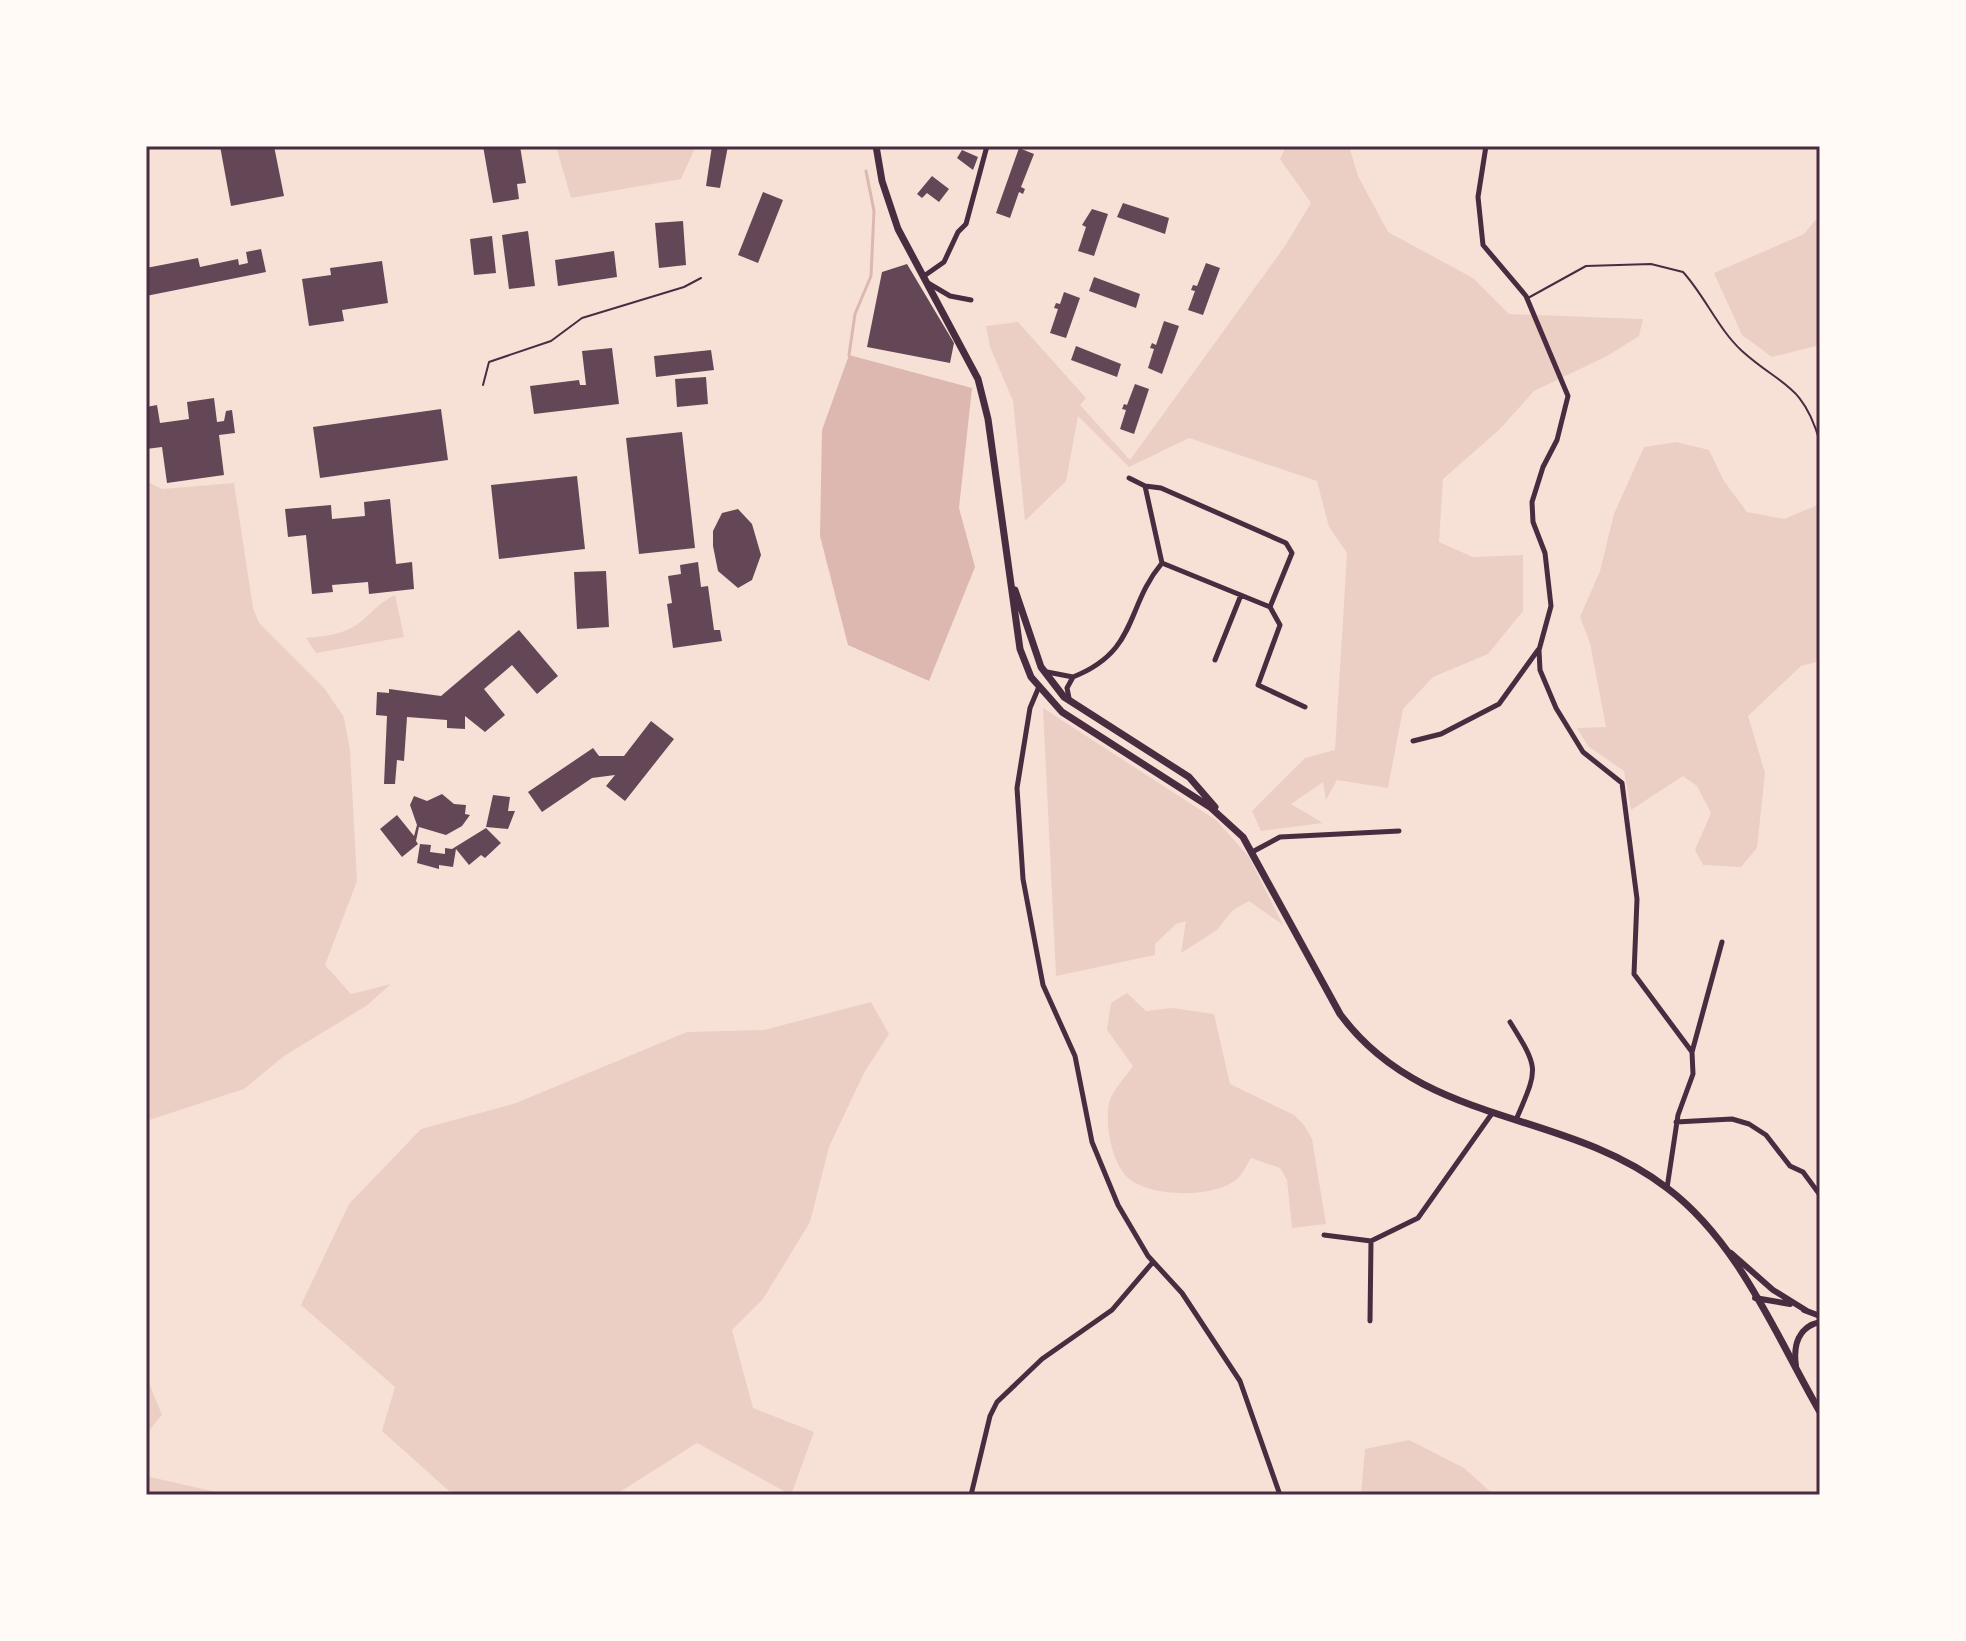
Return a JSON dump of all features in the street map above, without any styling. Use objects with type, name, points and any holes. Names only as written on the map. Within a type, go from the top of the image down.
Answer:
[{"type":"main road","points":[[876,146],[888,205],[978,379],[988,419],[1020,649],[1038,689],[1062,712],[1227,821]]},
{"type":"main road","points":[[1010,579],[1041,667],[1077,708],[1189,777],[1254,851],[1328,993],[1355,1034],[1411,1080],[1606,1151],[1667,1188],[1720,1241],[1820,1412]]},
{"type":"street","points":[[971,300],[950,296],[926,279],[944,262],[958,232],[966,224],[987,146]]},
{"type":"street","points":[[1486,146],[1478,197],[1483,245],[1527,299],[1568,396],[1557,440],[1543,467],[1532,502],[1533,522],[1545,553],[1551,606],[1539,650],[1540,670],[1556,708],[1583,752],[1622,783],[1637,899],[1634,974],[1692,1052]]},
{"type":"street","points":[[1129,478],[1145,486],[1161,488],[1286,543],[1291,558],[1270,607]]},
{"type":"street","points":[[1041,667],[1056,676],[1073,677],[1106,658],[1127,634],[1152,577],[1162,563],[1145,486]]},
{"type":"street","points":[[1162,563],[1270,607],[1280,625],[1258,685],[1305,707]]},
{"type":"street","points":[[1215,660],[1241,595]]},
{"type":"street","points":[[1413,741],[1441,734],[1499,704],[1539,650]]},
{"type":"street","points":[[1073,677],[1068,696],[1077,708]]},
{"type":"street","points":[[1038,689],[1030,708],[1017,788],[1023,879],[1039,965],[1051,1005],[1078,1067],[1098,1158],[1118,1205],[1153,1262],[1182,1293],[1240,1381],[1280,1495]]},
{"type":"street","points":[[1254,851],[1280,837],[1399,831]]},
{"type":"street","points":[[1667,1188],[1676,1122],[1693,1074],[1692,1052],[1722,942]]},
{"type":"street","points":[[1510,1022],[1534,1060],[1535,1071],[1516,1120]]},
{"type":"street","points":[[1324,1235],[1371,1241],[1418,1218],[1493,1112]]},
{"type":"street","points":[[1676,1122],[1732,1119],[1749,1124],[1766,1135],[1790,1166],[1809,1177],[1820,1195]]},
{"type":"street","points":[[1370,1321],[1371,1241]]},
{"type":"street","points":[[1720,1241],[1773,1290],[1820,1319],[1804,1328],[1798,1337],[1794,1353],[1798,1374]]},
{"type":"street","points":[[971,1495],[997,1402],[1042,1359],[1112,1310],[1153,1262]]},
{"type":"street","points":[[1755,1298],[1770,1298],[1807,1311]]},
{"type":"lane","points":[[1527,299],[1586,266],[1651,264],[1683,272],[1742,351],[1777,375],[1799,396],[1814,422],[1820,442]]},
{"type":"path","points":[[483,385],[489,362],[551,341],[582,318],[684,287],[701,278]]},
{"type":"shaded area","points":[[556,146],[696,146],[681,179],[571,198]]},
{"type":"shaded area","points":[[1286,146],[1349,146],[1358,176],[1388,232],[1473,278],[1509,314],[1643,319],[1639,336],[1607,356],[1534,391],[1499,430],[1443,479],[1439,542],[1473,557],[1523,555],[1523,611],[1488,654],[1433,677],[1403,709],[1388,788],[1337,780],[1326,800],[1323,782],[1291,804],[1323,823],[1261,831],[1252,811],[1305,758],[1335,750],[1347,553],[1329,527],[1317,481],[1189,438],[1129,467],[1078,416],[1066,481],[1025,521],[1013,401],[990,347],[986,326],[1018,322],[1086,398],[1080,405],[1130,460],[1285,246],[1311,203],[1280,159]]},
{"type":"shaded area","points":[[1820,214],[1820,345],[1772,357],[1742,335],[1714,273],[1804,234]]},
{"type":"shaded area","points":[[849,355],[972,388],[959,508],[975,567],[929,681],[848,645],[820,536],[822,430]]},
{"type":"shaded area","points":[[1676,442],[1709,450],[1724,481],[1747,512],[1784,519],[1820,504],[1820,661],[1801,666],[1748,716],[1765,773],[1757,848],[1741,867],[1703,865],[1695,850],[1711,813],[1697,786],[1683,776],[1631,810],[1624,771],[1588,746],[1577,728],[1606,727],[1590,643],[1580,617],[1600,571],[1614,514],[1644,447]]},
{"type":"shaded area","points":[[146,481],[162,489],[234,483],[253,608],[259,623],[324,688],[344,717],[350,750],[357,881],[325,965],[351,994],[391,984],[366,1006],[284,1056],[244,1089],[149,1120],[146,1125]]},
{"type":"shaded area","points":[[395,595],[404,637],[316,653],[306,638],[352,628]]},
{"type":"shaded area","points":[[1043,708],[1216,820],[1249,857],[1283,925],[1249,901],[1233,910],[1217,930],[1181,953],[1186,921],[1176,924],[1155,944],[1155,955],[1056,976]]},
{"type":"shaded area","points":[[1127,993],[1146,1011],[1172,1008],[1214,1014],[1230,1084],[1294,1115],[1312,1139],[1326,1224],[1292,1228],[1287,1180],[1280,1168],[1251,1158],[1237,1179],[1227,1186],[1197,1193],[1163,1192],[1135,1183],[1125,1175],[1113,1150],[1108,1111],[1113,1093],[1133,1066],[1107,1030],[1111,1003]]},
{"type":"shaded area","points":[[871,1002],[889,1034],[864,1073],[829,1147],[810,1222],[763,1299],[732,1330],[753,1408],[814,1432],[791,1495],[697,1443],[615,1495],[469,1495],[449,1491],[382,1431],[395,1387],[301,1305],[349,1204],[421,1129],[516,1103],[687,1032],[764,1030]]},
{"type":"shaded area","points":[[146,1376],[162,1415],[146,1434]]},
{"type":"shaded area","points":[[1409,1440],[1464,1468],[1494,1495],[1361,1495],[1365,1449]]},
{"type":"shaded area","points":[[146,1476],[229,1495],[146,1495]]},
{"type":"building","points":[[220,146],[274,146],[284,196],[231,206]]},
{"type":"building","points":[[483,146],[520,146],[526,183],[517,184],[519,199],[493,203]]},
{"type":"building","points":[[712,146],[728,146],[720,188],[706,186]]},
{"type":"building","points":[[1019,148],[1034,154],[1021,187],[1025,189],[1023,194],[1019,192],[1010,218],[996,213]]},
{"type":"building","points":[[962,150],[978,157],[973,170],[957,158]]},
{"type":"building","points":[[932,176],[949,189],[939,202],[927,193],[922,198],[917,194]]},
{"type":"building","points":[[763,192],[783,200],[758,263],[738,255]]},
{"type":"building","points":[[1123,203],[1169,218],[1165,234],[1117,217]]},
{"type":"building","points":[[1092,209],[1108,214],[1094,256],[1078,251],[1086,227],[1082,225]]},
{"type":"building","points":[[683,221],[686,265],[659,268],[655,223]]},
{"type":"building","points":[[528,231],[535,286],[509,289],[502,235]]},
{"type":"building","points":[[492,236],[496,273],[474,275],[470,239]]},
{"type":"building","points":[[261,249],[266,272],[146,296],[146,268],[198,258],[200,267],[238,259],[239,265],[248,263],[246,252]]},
{"type":"building","points":[[614,251],[617,277],[558,286],[555,260]]},
{"type":"building","points":[[382,261],[388,303],[342,310],[344,321],[309,326],[302,279],[331,275],[330,268]]},
{"type":"building","points":[[1206,263],[1220,268],[1203,315],[1188,310],[1195,291],[1191,290],[1193,285],[1197,286]]},
{"type":"building","points":[[907,264],[954,343],[950,363],[867,347],[882,272]]},
{"type":"building","points":[[1094,277],[1140,294],[1136,308],[1089,291]]},
{"type":"building","points":[[1064,292],[1080,298],[1066,338],[1050,333],[1058,309],[1054,308],[1056,303],[1060,304]]},
{"type":"building","points":[[1164,321],[1179,326],[1162,374],[1148,368],[1154,349],[1150,348],[1152,343],[1156,345]]},
{"type":"building","points":[[1076,346],[1121,364],[1117,377],[1071,360]]},
{"type":"building","points":[[612,348],[619,404],[534,414],[530,386],[579,380],[580,385],[586,385],[582,351]]},
{"type":"building","points":[[711,350],[714,370],[656,377],[654,356]]},
{"type":"building","points":[[706,377],[708,404],[677,407],[675,379]]},
{"type":"building","points":[[1135,384],[1149,389],[1134,434],[1120,429],[1126,410],[1122,409],[1124,404],[1127,405]]},
{"type":"building","points":[[214,398],[217,422],[224,421],[226,411],[232,410],[235,433],[219,435],[224,475],[167,483],[162,447],[146,449],[146,407],[157,405],[160,423],[189,419],[187,402]]},
{"type":"building","points":[[441,409],[448,460],[320,478],[313,427]]},
{"type":"building","points":[[682,432],[695,548],[639,554],[626,438]]},
{"type":"building","points":[[577,476],[585,549],[499,559],[491,485]]},
{"type":"building","points":[[390,499],[396,564],[412,562],[414,589],[369,594],[368,582],[332,585],[333,592],[312,594],[306,535],[288,537],[285,509],[331,505],[332,519],[365,516],[364,502]]},
{"type":"building","points":[[738,509],[752,524],[761,555],[752,580],[738,588],[718,571],[713,531],[722,513]]},
{"type":"building","points":[[698,562],[701,587],[708,586],[714,630],[720,630],[722,641],[673,648],[667,604],[672,603],[668,576],[681,574],[680,565]]},
{"type":"building","points":[[606,571],[609,627],[577,629],[574,572]]},
{"type":"building","points":[[519,630],[558,676],[537,694],[512,665],[484,689],[505,715],[485,732],[465,716],[465,729],[447,728],[447,720],[407,717],[404,761],[397,760],[395,784],[384,784],[387,716],[376,715],[377,692],[389,693],[389,689],[441,696]]},
{"type":"building","points":[[651,721],[674,739],[625,801],[606,786],[615,775],[592,778],[542,812],[528,792],[593,748],[599,756],[624,756]]},
{"type":"building","points":[[442,794],[454,804],[466,805],[465,814],[470,815],[462,826],[446,835],[419,827],[418,844],[402,857],[380,829],[397,815],[414,836],[417,825],[410,805],[414,796],[427,801]]},
{"type":"building","points":[[493,795],[510,797],[508,811],[515,811],[508,829],[486,827]]},
{"type":"building","points":[[486,828],[501,843],[485,858],[481,855],[469,865],[456,849],[453,867],[439,865],[439,869],[417,863],[420,844],[431,845],[430,852],[445,854],[445,848],[452,849]]},
{"type":"waterway","points":[[849,355],[855,314],[871,276],[874,211],[866,171]]}]
